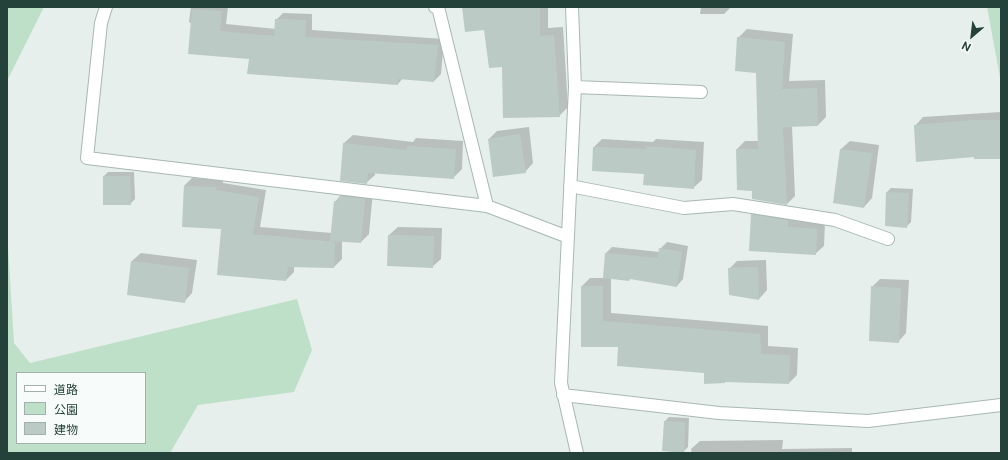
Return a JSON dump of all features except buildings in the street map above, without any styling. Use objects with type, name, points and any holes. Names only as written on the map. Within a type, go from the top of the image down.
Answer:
[{"type":"street","points":[[106,7],[101,23],[87,158],[487,206],[568,237]]},
{"type":"street","points":[[435,7],[438,8],[487,206]]},
{"type":"street","points":[[572,7],[575,87],[561,383],[577,453]]},
{"type":"street","points":[[575,87],[701,92]]},
{"type":"street","points":[[570,186],[684,208],[733,204],[835,220],[888,239]]},
{"type":"street","points":[[563,395],[719,413],[868,421],[1001,405]]},
{"type":"green space","points":[[7,7],[44,7],[7,81]]},
{"type":"green space","points":[[987,7],[1001,7],[1001,83]]},
{"type":"green space","points":[[7,230],[14,343],[30,363],[297,299],[312,350],[294,392],[198,405],[170,453],[7,453]]}]
